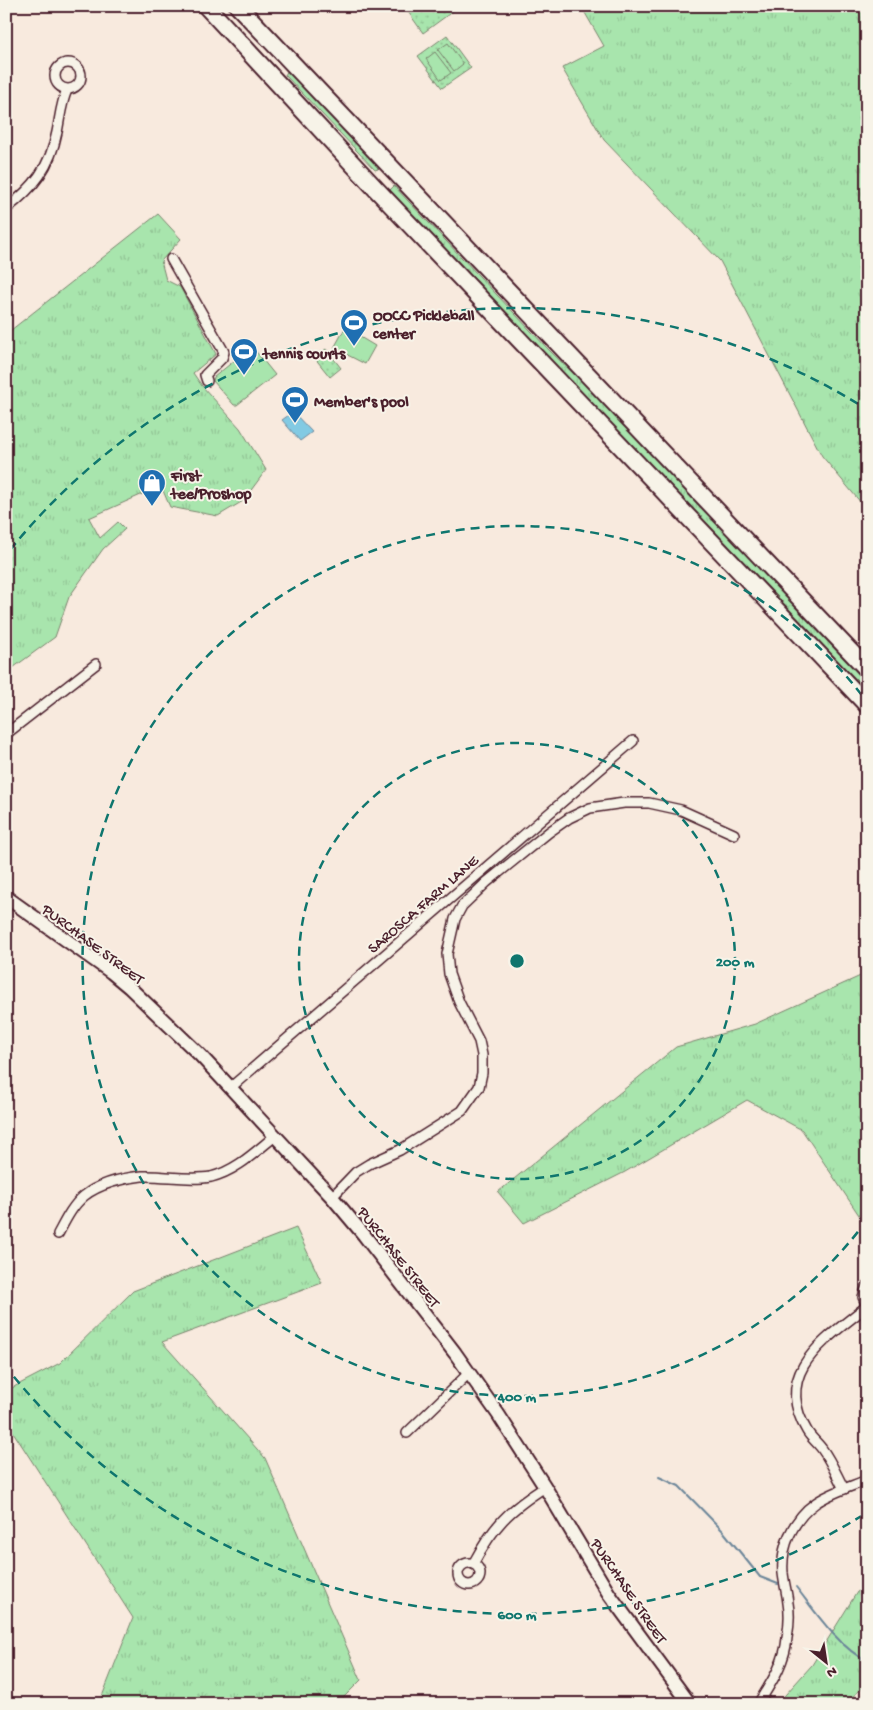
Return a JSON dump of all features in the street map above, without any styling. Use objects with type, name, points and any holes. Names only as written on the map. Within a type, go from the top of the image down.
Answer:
[{"type":"highway","points":[[206,6],[376,189],[867,705]]},
{"type":"highway","points":[[238,6],[867,669]]},
{"type":"main road","name":"PURCHASE STREET","points":[[6,897],[116,976],[200,1055],[332,1197],[455,1353],[498,1414],[546,1488],[609,1594],[690,1704]]},
{"type":"street","points":[[6,209],[33,186],[47,164],[57,136],[67,90]]},
{"type":"street","points":[[171,258],[224,352],[222,358],[205,375],[207,381]]},
{"type":"street","points":[[6,734],[96,664]]},
{"type":"street","name":"SAROSCA FARM LANE","points":[[230,1088],[633,741]]},
{"type":"street","points":[[332,1197],[356,1172],[400,1150],[462,1111],[479,1087],[482,1074],[482,1055],[479,1041],[459,1002],[449,974],[447,954],[455,919],[462,906],[487,882],[549,832],[569,818],[590,808],[624,802],[649,803],[681,810],[734,834]]},
{"type":"street","points":[[58,1234],[73,1209],[84,1196],[99,1188],[120,1180],[142,1176],[195,1179],[212,1176],[228,1171],[242,1163],[274,1136]]},
{"type":"street","points":[[844,1489],[822,1449],[808,1432],[802,1420],[797,1403],[796,1386],[799,1372],[816,1349],[867,1306],[863,1297],[867,1286]]},
{"type":"street","points":[[407,1433],[469,1373]]},
{"type":"street","points":[[758,1704],[777,1673],[788,1638],[789,1606],[783,1572],[784,1547],[796,1522],[811,1505],[826,1496],[867,1480]]},
{"type":"street","points":[[473,1564],[488,1538],[503,1518],[524,1501],[546,1488]]},
{"type":"green space","points":[[404,6],[460,6],[423,33]]},
{"type":"green space","points":[[581,6],[867,6],[867,510],[822,456],[720,261],[604,140],[562,68],[604,46]]},
{"type":"green space","points":[[447,35],[471,68],[442,88],[418,56]]},
{"type":"green space","points":[[448,43],[463,64],[454,71],[438,50]]},
{"type":"green space","points":[[435,52],[451,73],[441,80],[426,59]]},
{"type":"green space","points":[[288,70],[379,166],[378,169],[375,170],[285,75]]},
{"type":"green space","points":[[394,186],[549,350],[604,403],[867,680],[867,695],[432,236],[390,190]]},
{"type":"green space","points":[[158,214],[181,239],[161,261],[166,280],[180,287],[216,354],[193,373],[202,386],[240,428],[266,470],[243,501],[218,516],[170,507],[161,486],[89,518],[100,538],[118,522],[125,529],[103,549],[69,597],[55,637],[6,673],[6,334]]},
{"type":"green space","name":"OOCC Pickleball center","points":[[345,328],[375,346],[365,364],[334,348]]},
{"type":"green space","name":"tennis courts","points":[[250,348],[254,349],[275,375],[237,405],[234,405],[213,381],[214,377]]},
{"type":"green space","points":[[326,349],[341,368],[330,377],[314,357]]},
{"type":"green space","points":[[867,973],[867,1227],[802,1130],[747,1100],[625,1172],[524,1223],[498,1192],[676,1047],[755,1024]]},
{"type":"green space","points":[[296,1228],[322,1283],[162,1342],[265,1458],[361,1680],[337,1704],[99,1704],[133,1618],[6,1421],[6,1391],[60,1363],[133,1291]]},
{"type":"green space","points":[[867,1587],[867,1684],[844,1704],[777,1704],[812,1665],[857,1592]]},
{"type":"water","name":"Member's pool","points":[[293,412],[312,432],[300,441],[282,420]]},
{"type":"waterway","points":[[659,1477],[679,1486],[723,1531],[760,1577],[778,1584]]},
{"type":"waterway","points":[[796,1587],[837,1638],[847,1648],[867,1661]]},
{"type":"place","name":"OOCC Pickleball center","points":[[354,347]]},
{"type":"place","name":"tennis courts","points":[[244,376]]},
{"type":"place","name":"Member's pool","points":[[295,424]]},
{"type":"place","name":"First tee/Proshop","points":[[152,507]]}]
